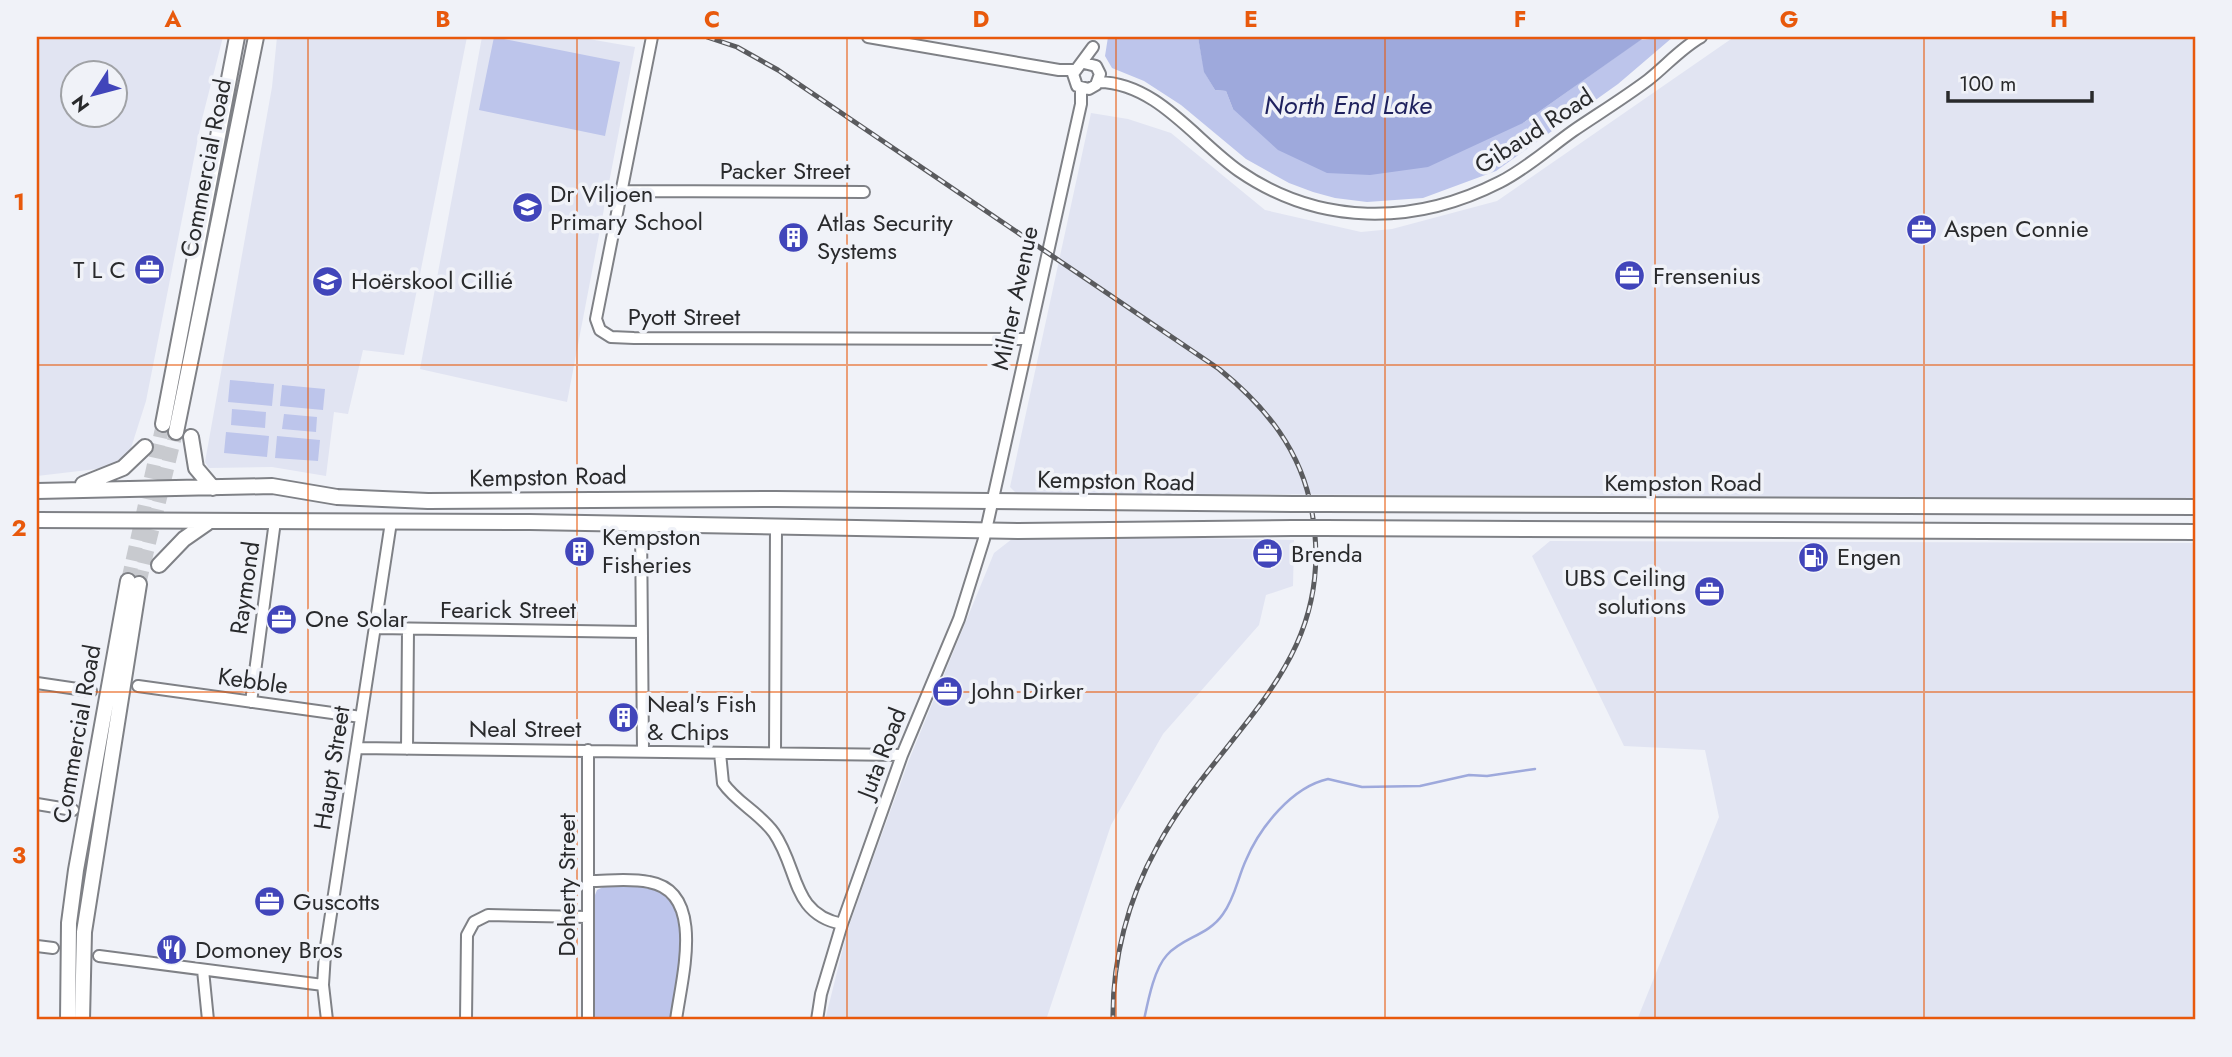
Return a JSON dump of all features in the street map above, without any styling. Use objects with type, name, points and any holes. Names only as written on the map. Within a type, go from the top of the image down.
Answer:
[{"type":"main road","name":"Commercial Road","points":[[163,425],[237,37]]},
{"type":"main road","name":"Commercial Road","points":[[176,432],[256,37]]},
{"type":"main road","points":[[191,436],[196,468],[213,488]]},
{"type":"main road","points":[[68,489],[109,476],[131,463],[145,447]]},
{"type":"main road","name":"Kempston Road","points":[[37,491],[272,486],[337,497],[416,501],[776,499],[1293,505],[2195,508]]},
{"type":"main road","name":"Kempston Road","points":[[37,520],[986,529],[2195,532]]},
{"type":"main road","points":[[159,565],[184,539],[209,522]]},
{"type":"main road","name":"Commercial Road","points":[[68,1020],[69,923],[76,870],[134,583],[83,932],[82,1020]]},
{"type":"street","name":"Pyott Street","points":[[652,37],[596,319],[600,330],[611,337],[1028,339]]},
{"type":"street","points":[[868,37],[1059,70],[1074,74],[1085,89],[1099,78],[1088,63]]},
{"type":"street","name":"Gibaud Road","points":[[1099,78],[1137,91],[1162,107],[1231,165],[1277,192],[1335,212],[1391,215],[1461,198],[1507,178],[1647,80],[1701,37]]},
{"type":"street","points":[[1074,74],[1088,63],[1094,42]]},
{"type":"street","name":"Milner Avenue","points":[[993,503],[1085,89]]},
{"type":"street","name":"Packer Street","points":[[621,191],[864,192]]},
{"type":"street","name":"Juta Road","points":[[817,1020],[821,994],[842,924],[902,755],[959,619],[993,503]]},
{"type":"street","name":"Raymond","points":[[251,702],[275,521]]},
{"type":"street","name":"Haupt Street","points":[[327,1020],[323,985],[325,953],[391,522]]},
{"type":"street","points":[[641,525],[643,750]]},
{"type":"street","points":[[775,752],[776,527]]},
{"type":"street","name":"Fearick Street","points":[[376,628],[640,632]]},
{"type":"street","points":[[407,749],[408,630]]},
{"type":"street","points":[[37,683],[91,691]]},
{"type":"street","name":"Kebble","points":[[138,686],[361,717]]},
{"type":"street","name":"Neal Street","points":[[357,748],[902,755]]},
{"type":"street","name":"Doherty Street","points":[[588,750],[588,1020]]},
{"type":"street","points":[[720,752],[723,783],[750,806],[774,834],[805,903],[817,915],[842,924]]},
{"type":"street","points":[[37,804],[74,810]]},
{"type":"street","points":[[589,881],[649,882],[671,892],[681,904],[687,925],[676,1020]]},
{"type":"street","points":[[466,1020],[467,935],[474,922],[488,915],[588,917]]},
{"type":"street","points":[[37,946],[52,948]]},
{"type":"street","points":[[99,956],[323,985]]},
{"type":"street","points":[[203,970],[208,1020]]},
{"type":"shaded area","points":[[37,37],[223,37],[201,123],[146,401],[131,448],[120,460],[105,468],[37,476]]},
{"type":"shaded area","name":"Hoërskool Cillié","points":[[277,37],[467,37],[404,355],[363,350],[348,414],[334,412],[326,476],[272,467],[209,468],[205,462],[272,87]]},
{"type":"shaded area","name":"Dr Viljoen Primary School","points":[[482,37],[577,37],[635,47],[567,402],[420,369]]},
{"type":"shaded area","points":[[494,37],[620,62],[605,136],[479,110]]},
{"type":"shaded area","points":[[1108,37],[1198,37],[1205,73],[1215,90],[1226,91],[1233,109],[1523,123],[1640,40],[1673,37],[1618,84],[1496,171],[1423,198],[1367,202],[1313,192],[1289,183],[1246,159],[1181,105],[1144,81],[1112,68],[1105,56]]},
{"type":"shaded area","points":[[1734,37],[2195,37],[2195,499],[1016,493],[1010,487],[1091,113],[1128,119],[1171,133],[1265,210],[1361,232],[1392,229],[1497,201]]},
{"type":"shaded area","points":[[230,380],[274,384],[272,406],[228,402]]},
{"type":"shaded area","points":[[282,385],[325,389],[323,410],[280,406]]},
{"type":"shaded area","points":[[232,409],[266,412],[265,428],[231,425]]},
{"type":"shaded area","points":[[284,414],[317,417],[316,432],[282,429]]},
{"type":"shaded area","points":[[226,432],[269,436],[267,457],[224,453]]},
{"type":"shaded area","points":[[277,436],[320,440],[318,461],[275,458]]},
{"type":"shaded area","points":[[1089,536],[1294,540],[1293,586],[1266,595],[1259,625],[1163,734],[1111,825],[1046,1020],[825,1020],[847,932],[866,878],[909,760],[994,553],[1012,539]]},
{"type":"shaded area","points":[[1550,541],[2195,543],[2195,1020],[1637,1020],[1719,817],[1705,750],[1624,746],[1532,556]]},
{"type":"shaded area","points":[[605,886],[649,887],[665,895],[675,908],[681,944],[671,1020],[593,1020],[593,900],[597,890]]},
{"type":"water","name":"North End Lake","points":[[1198,37],[1645,37],[1523,123],[1428,167],[1370,175],[1327,173],[1278,150],[1233,109],[1226,91],[1215,90],[1204,72]]},
{"type":"waterway","points":[[1144,1020],[1152,986],[1162,961],[1173,949],[1203,932],[1223,914],[1231,901],[1252,847],[1279,810],[1302,790],[1328,779],[1362,787],[1420,786],[1469,775],[1487,776],[1535,769]]},
{"type":"tunnel","points":[[128,581],[163,424]]},
{"type":"tunnel","points":[[139,584],[176,432]]},
{"type":"railway","points":[[707,37],[737,47],[778,70],[1219,369],[1266,415],[1291,450],[1300,469],[1312,512],[1316,566],[1308,613],[1292,654],[1269,693],[1183,805],[1147,867],[1124,930],[1115,975],[1113,1020]]},
{"type":"place","name":"Dr Viljoen Primary School","points":[[527,208]]},
{"type":"place","name":"Aspen Connie","points":[[1921,229]]},
{"type":"place","name":"Atlas Security Systems","points":[[794,237]]},
{"type":"place","name":"T L C","points":[[149,270]]},
{"type":"place","name":"Frensenius","points":[[1630,276]]},
{"type":"place","name":"Hoërskool Cillié","points":[[328,281]]},
{"type":"place","name":"Kempston Fisheries","points":[[579,551]]},
{"type":"place","name":"Brenda","points":[[1268,554]]},
{"type":"place","name":"Engen","points":[[1814,557]]},
{"type":"place","name":"UBS Ceiling solutions","points":[[1709,592]]},
{"type":"place","name":"One Solar","points":[[282,619]]},
{"type":"place","name":"John Dirker","points":[[948,691]]},
{"type":"place","name":"Neal's Fish & Chips","points":[[624,718]]},
{"type":"place","name":"Guscotts","points":[[270,902]]},
{"type":"place","name":"Domoney Bros","points":[[172,950]]}]
